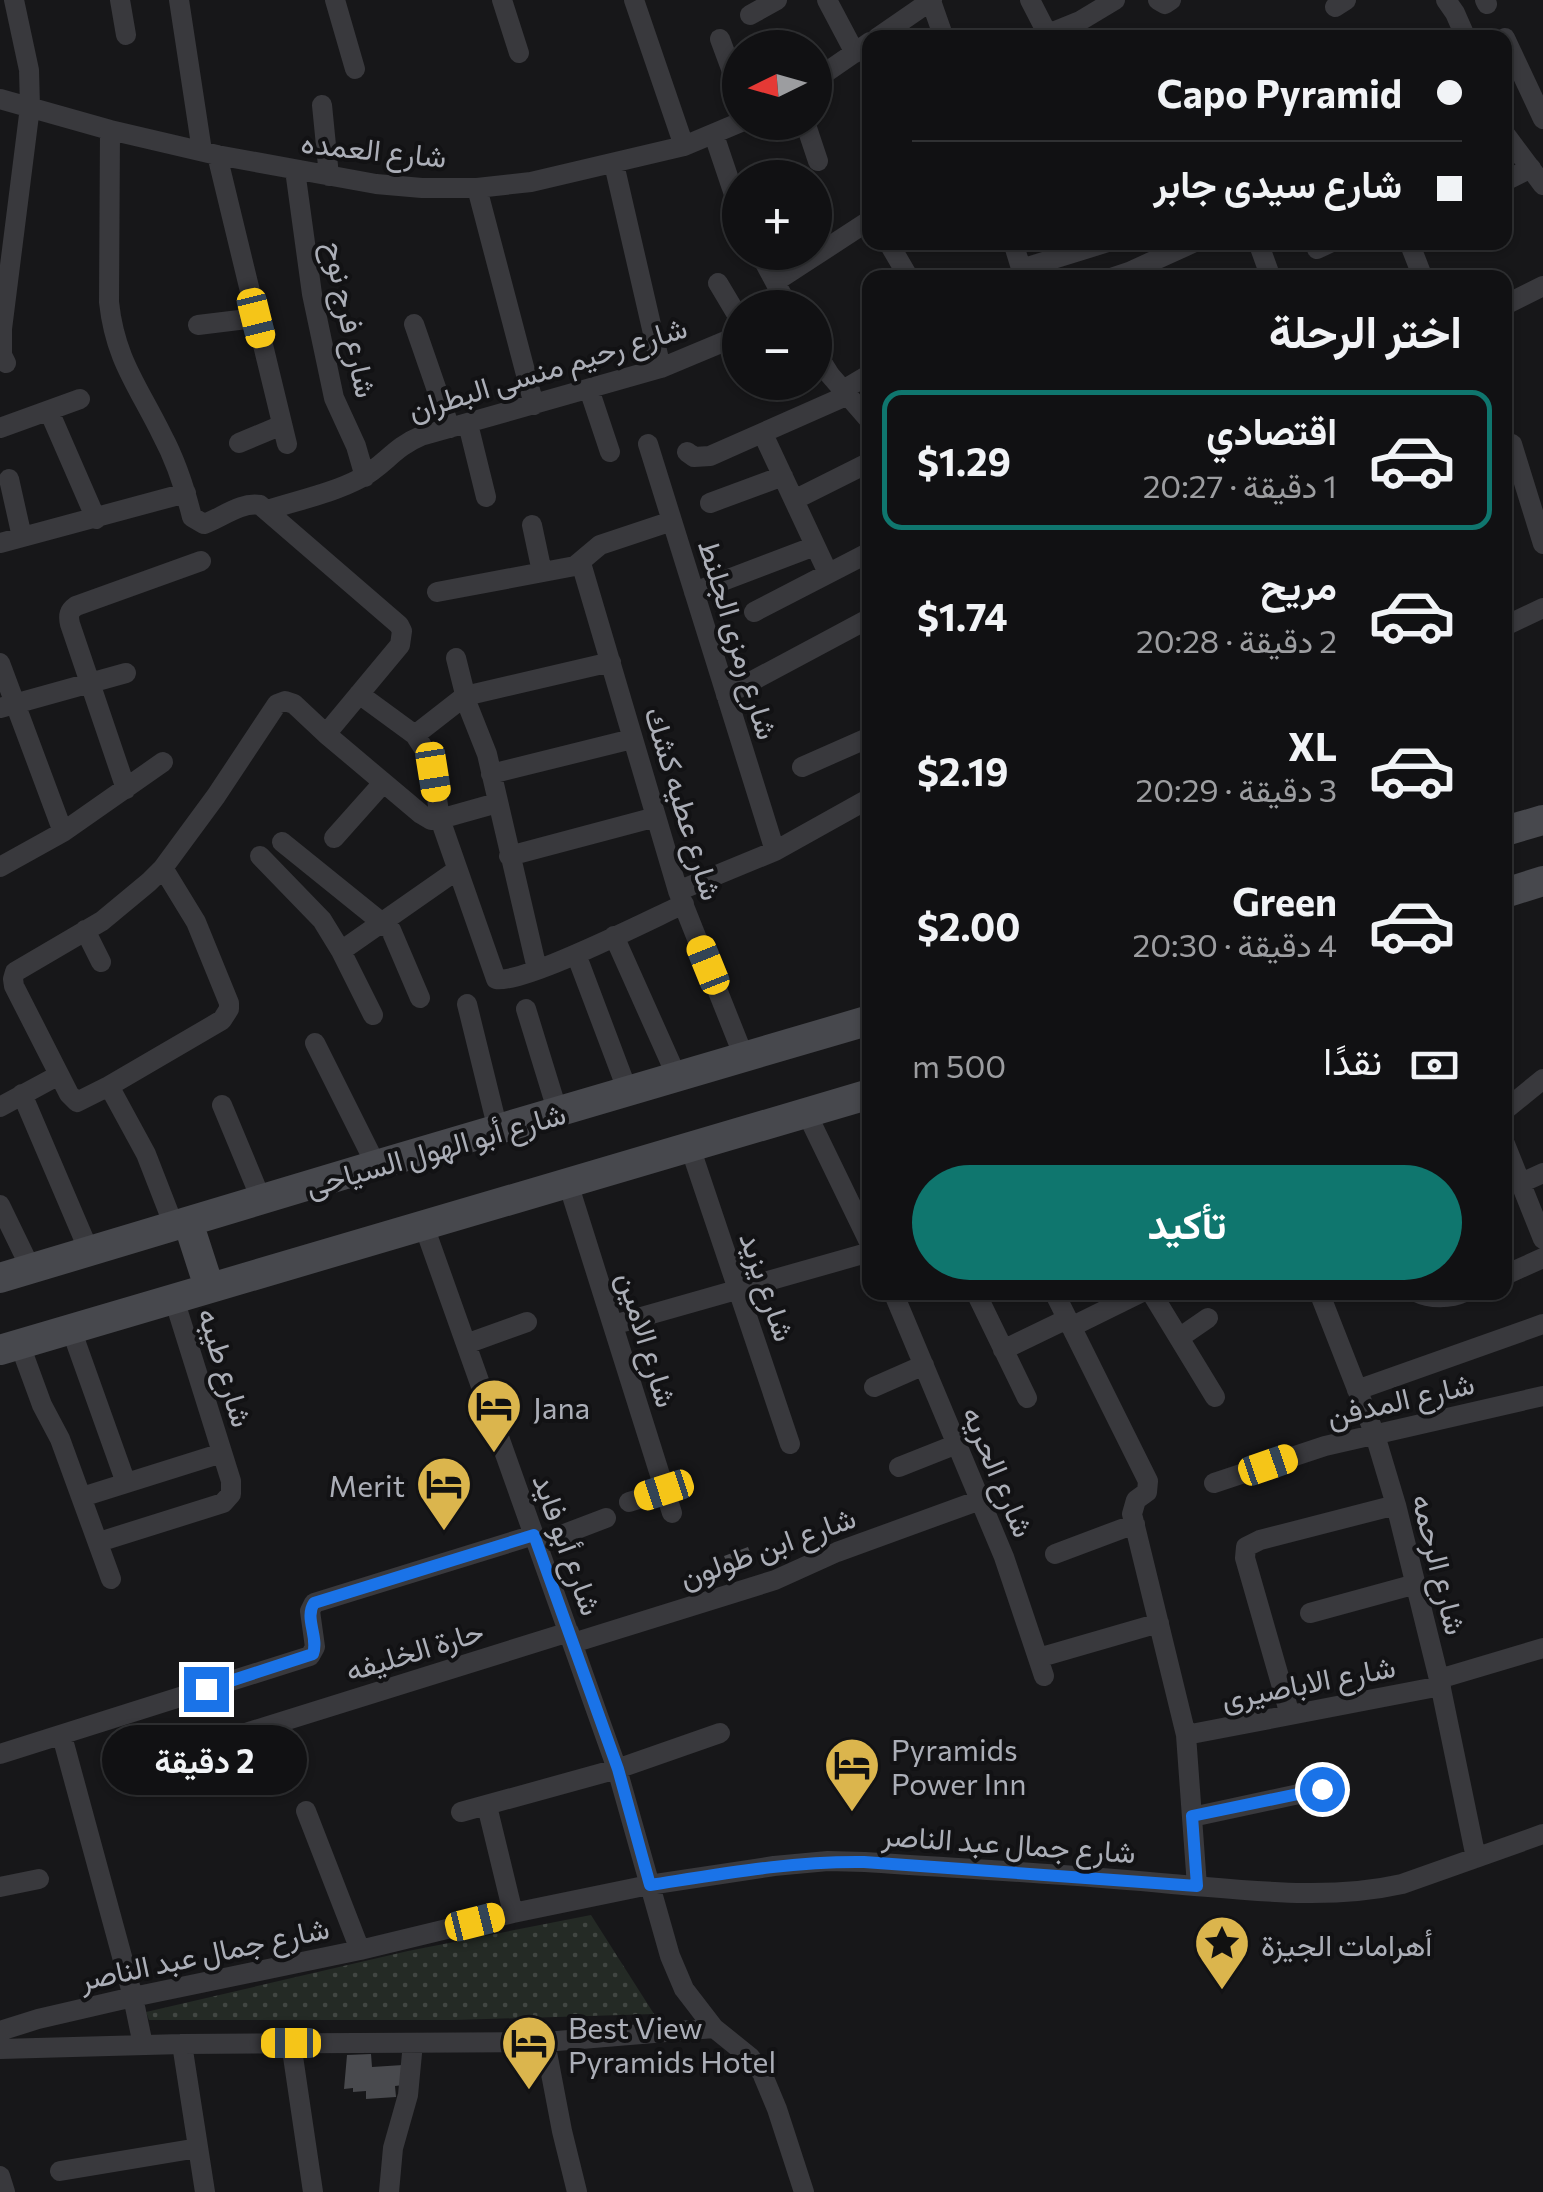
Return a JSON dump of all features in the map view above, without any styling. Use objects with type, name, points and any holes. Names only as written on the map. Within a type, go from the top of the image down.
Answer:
[{"type":"main road","points":[[1512,829],[1543,820]]},
{"type":"main road","points":[[1512,891],[1543,881]]},
{"type":"main road","name":"شارع أبو الهول السياحى","points":[[0,1278],[862,1022]]},
{"type":"main road","points":[[10,1348],[862,1097]]},
{"type":"main road","points":[[181,1224],[209,1287]]},
{"type":"street","points":[[6,363],[2,356],[2,329],[30,108],[29,70],[14,0]]},
{"type":"street","points":[[120,0],[126,35]]},
{"type":"street","points":[[179,0],[209,153],[285,434],[239,443]]},
{"type":"street","points":[[335,0],[355,69]]},
{"type":"street","points":[[502,0],[520,53]]},
{"type":"street","points":[[634,0],[684,146]]},
{"type":"street","points":[[750,14],[777,0]]},
{"type":"street","points":[[828,0],[862,48],[832,68]]},
{"type":"street","points":[[888,30],[931,0],[941,30]]},
{"type":"street","points":[[1030,0],[1041,30]]},
{"type":"street","points":[[1058,30],[1114,0]]},
{"type":"street","points":[[1158,0],[1165,4],[1171,0]]},
{"type":"street","points":[[1446,0],[1463,30]]},
{"type":"street","points":[[720,39],[722,44]]},
{"type":"street","points":[[1512,53],[1543,119]]},
{"type":"street","name":"شارع العمده","points":[[0,100],[209,153],[376,184],[422,188],[477,188],[531,182],[684,146],[722,131]]},
{"type":"street","points":[[322,105],[328,176]]},
{"type":"street","points":[[0,543],[186,493],[164,438],[124,364],[111,323],[110,130]]},
{"type":"street","points":[[714,135],[722,160]]},
{"type":"street","points":[[811,140],[818,160]]},
{"type":"street","points":[[1512,143],[1537,177],[1512,180]]},
{"type":"street","points":[[614,164],[662,368]]},
{"type":"street","name":"شارع فرج نوح","points":[[296,170],[312,294],[334,398],[356,446],[364,477]]},
{"type":"street","points":[[477,188],[534,404]]},
{"type":"street","points":[[775,282],[862,225]]},
{"type":"street","points":[[1030,270],[1075,250]]},
{"type":"street","points":[[1131,270],[1177,250]]},
{"type":"street","points":[[769,270],[779,290]]},
{"type":"street","points":[[718,283],[722,290]]},
{"type":"street","points":[[1512,302],[1543,286]]},
{"type":"street","points":[[198,326],[256,318]]},
{"type":"street","points":[[414,324],[486,497]]},
{"type":"street","name":"شارع رحيم منسى البطران","points":[[186,493],[192,518],[204,524],[253,504],[268,510],[364,477],[404,443],[662,368],[722,342]]},
{"type":"street","points":[[832,378],[862,412]]},
{"type":"street","points":[[687,452],[694,457],[710,456],[846,393],[862,380]]},
{"type":"street","points":[[589,389],[610,452]]},
{"type":"street","points":[[0,428],[80,399]]},
{"type":"street","points":[[49,412],[96,519]]},
{"type":"street","points":[[763,434],[828,573]]},
{"type":"street","points":[[1516,443],[1543,544]]},
{"type":"street","name":"شارع رمزى الجلنط","points":[[648,444],[776,851]]},
{"type":"street","points":[[794,500],[862,466]]},
{"type":"street","points":[[710,503],[783,476]]},
{"type":"street","points":[[9,479],[22,537]]},
{"type":"street","points":[[268,510],[402,631],[400,645],[326,734]]},
{"type":"street","points":[[437,592],[576,566],[600,544],[672,521]]},
{"type":"street","points":[[532,525],[542,572]]},
{"type":"street","points":[[694,592],[816,546]]},
{"type":"street","points":[[754,612],[862,556]]},
{"type":"street","points":[[126,789],[68,617],[70,610],[201,561]]},
{"type":"street","name":"شارع عطيه كشك","points":[[581,563],[681,897],[744,1057]]},
{"type":"street","points":[[1512,623],[1543,608]]},
{"type":"street","points":[[726,695],[862,622]]},
{"type":"street","points":[[456,658],[465,696],[487,754],[536,970]]},
{"type":"street","points":[[0,662],[7,706],[63,832]]},
{"type":"street","points":[[415,735],[465,696],[611,662]]},
{"type":"street","points":[[7,706],[126,672]]},
{"type":"street","points":[[359,694],[415,735],[430,762],[440,819],[496,979],[508,980],[536,970],[614,936],[862,803]]},
{"type":"street","points":[[164,868],[196,922],[229,1010],[222,1020],[77,1102],[68,1094],[14,986],[15,972],[134,896],[164,868],[277,704],[290,702],[431,820],[496,803]]},
{"type":"street","points":[[491,774],[632,740]]},
{"type":"street","points":[[802,767],[862,741]]},
{"type":"street","points":[[0,866],[63,832],[163,762]]},
{"type":"street","points":[[334,838],[384,784]]},
{"type":"street","points":[[509,856],[656,817]]},
{"type":"street","points":[[282,842],[391,930],[420,998]]},
{"type":"street","points":[[260,856],[322,920],[373,1014]]},
{"type":"street","points":[[341,951],[458,870]]},
{"type":"street","points":[[85,930],[101,962]]},
{"type":"street","points":[[614,936],[678,1077]]},
{"type":"street","points":[[576,954],[628,1092]]},
{"type":"street","points":[[468,1004],[498,1130]]},
{"type":"street","points":[[526,1009],[558,1112]]},
{"type":"street","points":[[315,1043],[376,1165]]},
{"type":"street","points":[[0,1107],[59,1075]]},
{"type":"street","points":[[1512,1104],[1543,1079]]},
{"type":"street","points":[[109,1086],[181,1224]]},
{"type":"street","points":[[22,1094],[90,1251]]},
{"type":"street","points":[[222,1106],[261,1199]]},
{"type":"street","points":[[807,1114],[862,1227]]},
{"type":"street","name":"شارع يزيد","points":[[690,1147],[790,1444]]},
{"type":"street","points":[[1512,1161],[1543,1239]]},
{"type":"street","points":[[1521,1183],[1543,1173]]},
{"type":"street","name":"شارع الامين","points":[[568,1183],[672,1513]]},
{"type":"street","points":[[0,1204],[32,1269]]},
{"type":"street","name":"شارع أبو فايد","points":[[424,1226],[618,1769],[670,1956],[684,1990],[714,2028],[762,2073],[804,2192]]},
{"type":"street","points":[[613,1325],[862,1254]]},
{"type":"street","points":[[1512,1272],[1543,1258]]},
{"type":"street","name":"شارع طيبه","points":[[98,1542],[223,1503],[232,1488],[174,1299]]},
{"type":"street","name":"شارع الحريه","points":[[896,1300],[1008,1569],[1041,1667],[1159,1623]]},
{"type":"street","points":[[979,1300],[1026,1398]]},
{"type":"street","points":[[1058,1300],[1148,1481],[1147,1492],[1134,1504],[1132,1514],[1186,1735],[1197,1886]]},
{"type":"street","points":[[1003,1350],[1123,1300]]},
{"type":"street","points":[[1157,1300],[1215,1397]]},
{"type":"street","name":"شارع الرحمه","points":[[1323,1300],[1375,1435],[1396,1505],[1440,1682],[1476,1858]]},
{"type":"street","points":[[1179,1338],[1208,1318]]},
{"type":"street","points":[[466,1344],[526,1322]]},
{"type":"street","points":[[1357,1390],[1543,1324]]},
{"type":"street","points":[[71,1330],[126,1483]]},
{"type":"street","points":[[10,1348],[28,1371],[60,1439],[111,1579]]},
{"type":"street","points":[[874,1387],[924,1365]]},
{"type":"street","name":"شارع المدفن","points":[[1214,1483],[1309,1451],[1543,1396]]},
{"type":"street","points":[[899,1467],[957,1444]]},
{"type":"street","points":[[82,1497],[222,1453]]},
{"type":"street","points":[[629,1502],[664,1490]]},
{"type":"street","name":"شارع ابن طولون","points":[[571,1638],[775,1580],[837,1552],[980,1500]]},
{"type":"street","points":[[1290,1715],[1246,1547],[1396,1505]]},
{"type":"street","points":[[0,1754],[310,1656],[315,1651],[310,1611],[314,1603],[606,1518]]},
{"type":"street","points":[[1055,1554],[1135,1524]]},
{"type":"street","points":[[1310,1613],[1416,1584]]},
{"type":"street","name":"حارة الخليفه","points":[[220,1741],[571,1638]]},
{"type":"street","name":"شارع الاباصيرى","points":[[1186,1735],[1440,1682],[1543,1648]]},
{"type":"street","points":[[460,1812],[618,1769],[720,1734]]},
{"type":"street","points":[[62,1736],[142,2045]]},
{"type":"street","points":[[1192,1816],[1322,1789]]},
{"type":"street","points":[[486,1806],[513,1913]]},
{"type":"street","points":[[306,1812],[360,1950]]},
{"type":"street","name":"شارع جمال عبد الناصر","points":[[0,2032],[132,1997],[360,1950],[513,1913],[650,1885],[774,1866],[864,1862],[1288,1892],[1355,1892],[1402,1884],[1543,1834]]},
{"type":"street","points":[[0,1887],[39,1879]]},
{"type":"street","points":[[0,2049],[545,2042],[714,2028]]},
{"type":"street","points":[[545,2042],[576,2192]]},
{"type":"street","points":[[291,2043],[313,2192]]},
{"type":"street","points":[[390,2192],[393,2148],[408,2095],[413,2043]]},
{"type":"street","points":[[182,2044],[205,2192]]},
{"type":"street","points":[[60,2172],[198,2148]]},
{"type":"street","points":[[0,2176],[4,2192]]},
{"type":"shaded area","points":[[591,1915],[654,2014],[454,2020],[149,2020],[146,2012],[408,1951]]},
{"type":"building","points":[[748,1547],[754,1563],[730,1572],[724,1556]]},
{"type":"building","points":[[371,2054],[372,2067],[403,2065],[404,2085],[395,2086],[396,2097],[366,2099],[366,2091],[344,2089],[347,2055]]},
{"type":"place","name":"Jana","points":[[494,1455]]},
{"type":"place","name":"Merit","points":[[444,1533]]},
{"type":"place","name":"Pyramids Power Inn","points":[[852,1814]]},
{"type":"place","name":"أهرامات الجيزة","points":[[1222,1992]]},
{"type":"place","name":"Best View Pyramids Hotel","points":[[529,2092]]},
{"type":"route","points":[[206,1689],[313,1654],[316,1647],[310,1608],[314,1603],[534,1535],[618,1769],[650,1885],[828,1861],[1197,1886],[1192,1816],[1322,1789]]}]
